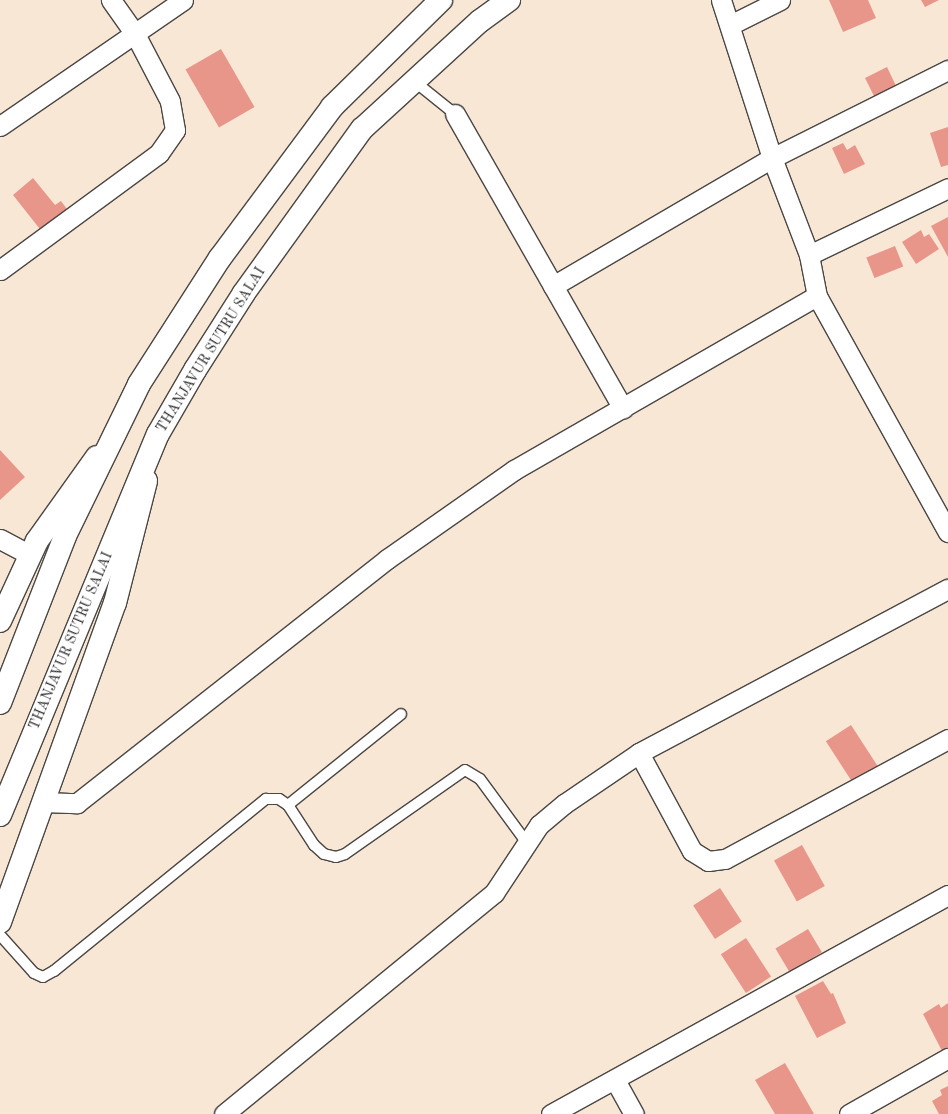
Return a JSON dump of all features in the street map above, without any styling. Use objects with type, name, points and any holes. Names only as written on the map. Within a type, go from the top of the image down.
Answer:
[{"type":"main road","points":[[0,703],[65,536],[139,384],[220,258],[332,107],[441,0]]},
{"type":"main road","name":"THANJAVUR SUTRU SALAI","points":[[0,815],[158,434],[244,293],[362,129],[480,21],[509,0]]},
{"type":"main road","points":[[0,621],[37,541],[117,429]]},
{"type":"main road","points":[[0,922],[115,603],[158,434]]},
{"type":"street","points":[[0,270],[159,154],[175,130],[170,101],[135,34],[111,0]]},
{"type":"street","points":[[0,126],[183,0]]},
{"type":"street","points":[[721,0],[772,158],[809,255],[817,296],[948,532]]},
{"type":"street","points":[[730,25],[780,0]]},
{"type":"street","points":[[553,286],[772,158],[948,70]]},
{"type":"street","points":[[455,114],[622,408]]},
{"type":"street","points":[[809,255],[948,188]]},
{"type":"street","points":[[42,802],[77,803],[387,559],[514,470],[817,296]]},
{"type":"street","points":[[0,539],[30,555]]},
{"type":"street","points":[[224,1114],[494,893],[539,824],[564,804],[639,753],[948,589]]},
{"type":"street","points":[[639,753],[692,851],[708,861],[725,859],[948,739]]},
{"type":"street","points":[[551,1114],[948,895]]},
{"type":"street","points":[[849,1114],[948,1058]]},
{"type":"street","points":[[615,1080],[634,1114]]},
{"type":"lane","points":[[414,81],[455,114]]},
{"type":"lane","points":[[288,805],[400,714]]},
{"type":"lane","points":[[0,935],[34,973],[43,977],[54,971],[266,799],[279,799],[288,805],[314,845],[324,854],[336,857],[345,854],[465,770],[480,779],[527,843]]},
{"type":"building","points":[[829,0],[868,0],[876,18],[843,32]]},
{"type":"building","points":[[921,0],[939,0],[925,7]]},
{"type":"building","points":[[221,49],[254,107],[219,128],[185,70]]},
{"type":"building","points":[[887,67],[897,88],[877,102],[865,78]]},
{"type":"building","points":[[948,127],[948,165],[941,167],[930,133]]},
{"type":"building","points":[[843,143],[847,150],[855,145],[865,164],[844,174],[832,148]]},
{"type":"building","points":[[33,178],[55,205],[61,201],[69,212],[43,233],[13,195]]},
{"type":"building","points":[[948,217],[948,257],[931,226]]},
{"type":"building","points":[[921,230],[924,237],[929,234],[939,249],[916,264],[902,242]]},
{"type":"building","points":[[895,246],[903,266],[874,278],[866,258]]},
{"type":"building","points":[[0,450],[25,477],[0,500]]},
{"type":"building","points":[[851,725],[878,767],[853,783],[826,741]]},
{"type":"building","points":[[802,845],[825,886],[797,902],[774,861]]},
{"type":"building","points":[[720,888],[742,922],[715,939],[693,905]]},
{"type":"building","points":[[808,929],[822,952],[789,972],[775,949]]},
{"type":"building","points":[[746,938],[771,977],[746,993],[721,954]]},
{"type":"building","points":[[823,981],[831,994],[833,993],[846,1023],[817,1038],[795,996]]},
{"type":"building","points":[[948,1003],[948,1047],[942,1051],[923,1014],[939,1004],[941,1008]]},
{"type":"building","points":[[785,1063],[814,1114],[775,1114],[755,1080]]},
{"type":"building","points":[[948,1086],[948,1114],[939,1114],[932,1101],[942,1095],[940,1090]]}]
